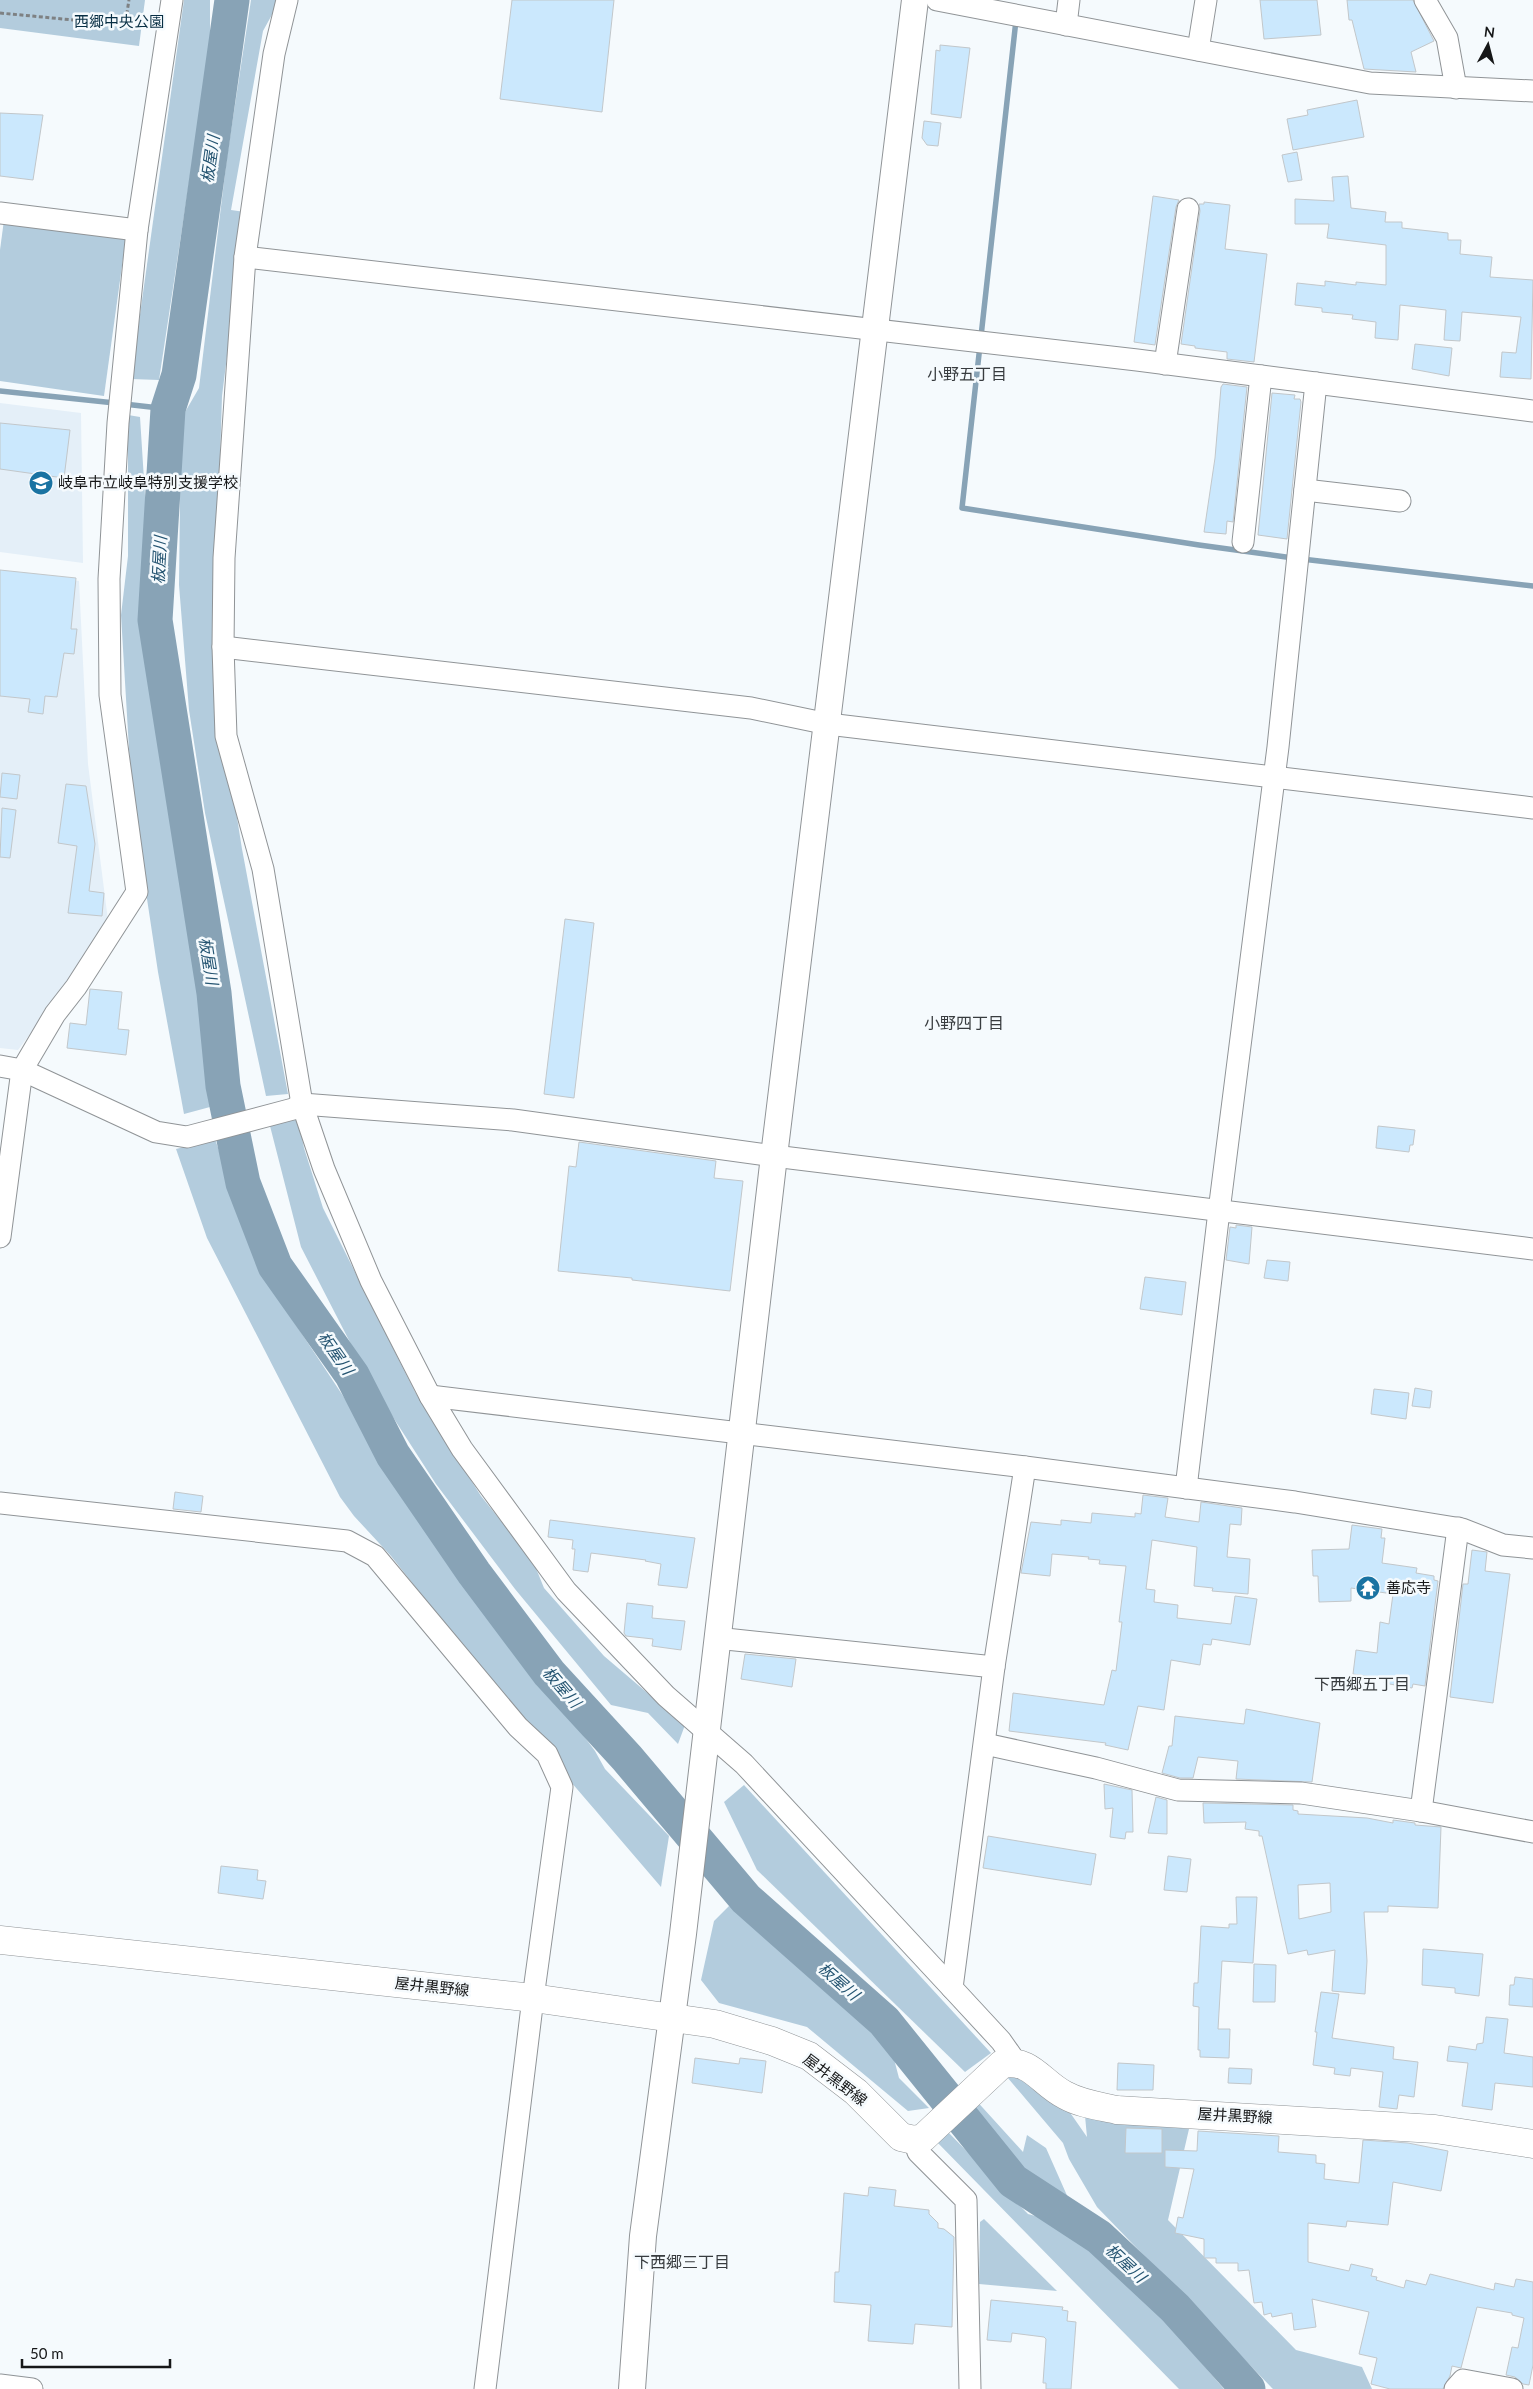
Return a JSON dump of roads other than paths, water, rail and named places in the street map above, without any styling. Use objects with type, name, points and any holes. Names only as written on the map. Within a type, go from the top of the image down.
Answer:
[{"type":"main road","name":"屋井黒野線","points":[[0,1940],[533,1998],[715,2024],[772,2041],[808,2056],[856,2092],[901,2137],[918,2139]]},
{"type":"main road","name":"屋井黒野線","points":[[1008,2063],[1027,2066],[1064,2095],[1087,2104],[1117,2110],[1435,2129],[1533,2144]]},
{"type":"main road","points":[[918,2139],[1008,2063]]},
{"type":"street","points":[[0,1237],[22,1070],[54,1014],[76,987],[137,892],[110,695],[109,579],[118,423],[137,230],[172,0]]},
{"type":"street","points":[[287,0],[274,54],[245,257],[224,558],[222,647],[226,736],[263,869],[298,1107],[371,1281],[430,1396],[462,1449],[566,1591],[706,1737],[744,1764],[1001,2042],[1008,2063]]},
{"type":"street","points":[[632,2389],[643,2236],[683,1934],[716,1638],[915,0]]},
{"type":"street","points":[[937,0],[1370,84],[1533,91]]},
{"type":"street","points":[[1066,25],[1069,0]]},
{"type":"street","points":[[1198,50],[1206,0]]},
{"type":"street","points":[[1425,0],[1447,38],[1456,88]]},
{"type":"street","points":[[1165,364],[1188,208]]},
{"type":"street","points":[[0,213],[137,230]]},
{"type":"street","points":[[245,257],[1165,364],[1533,411]]},
{"type":"street","points":[[1243,542],[1261,376]]},
{"type":"street","points":[[1186,1488],[1273,777],[1316,383]]},
{"type":"street","points":[[1304,490],[1400,502]]},
{"type":"street","points":[[222,647],[751,708],[828,724],[1533,808]]},
{"type":"street","points":[[0,1066],[22,1070],[156,1132],[187,1137],[298,1107],[513,1120],[774,1156],[1533,1248]]},
{"type":"street","points":[[430,1396],[1025,1467],[1295,1502],[1458,1528],[1503,1545],[1533,1548]]},
{"type":"street","points":[[952,1988],[994,1667],[1025,1467]]},
{"type":"street","points":[[0,1503],[347,1541],[375,1556],[518,1727],[547,1754],[562,1787],[533,1998],[486,2389]]},
{"type":"street","points":[[1421,1811],[1458,1528]]},
{"type":"street","points":[[716,1638],[994,1667]]},
{"type":"street","points":[[985,1744],[1096,1768],[1178,1790],[1301,1793],[1421,1811],[1533,1832]]},
{"type":"street","points":[[918,2139],[918,2152],[966,2200],[970,2389]]},
{"type":"street","points":[[1455,2389],[1463,2380],[1512,2389]]},
{"type":"street","points":[[0,2385],[32,2389]]},
{"type":"waterway","name":"板屋川","points":[[232,0],[179,375],[168,409],[155,620],[214,993],[223,1086],[243,1183],[275,1266],[352,1375],[393,1455],[474,1573],[549,1673],[627,1758],[746,1899],[884,2021],[1013,2181],[1099,2237],[1175,2308],[1248,2389]]},
{"type":"waterway","points":[[1016,20],[962,508],[1293,558]]},
{"type":"waterway","points":[[0,391],[115,403]]},
{"type":"waterway","points":[[124,404],[168,409]]},
{"type":"waterway","points":[[1302,559],[1533,586]]},
{"type":"place","name":"岐阜市立岐阜特別支援学校","points":[[41,483]]},
{"type":"place","name":"善応寺","points":[[1368,1588]]},
{"type":"district","name":"小野五丁目","points":[[967,374]]},
{"type":"district","name":"小野四丁目","points":[[964,1023]]},
{"type":"district","name":"下西郷五丁目","points":[[1362,1684]]},
{"type":"district","name":"下西郷三丁目","points":[[682,2262]]},
{"type":"park label","name":"西郷中央公園","points":[[119,22]]}]
